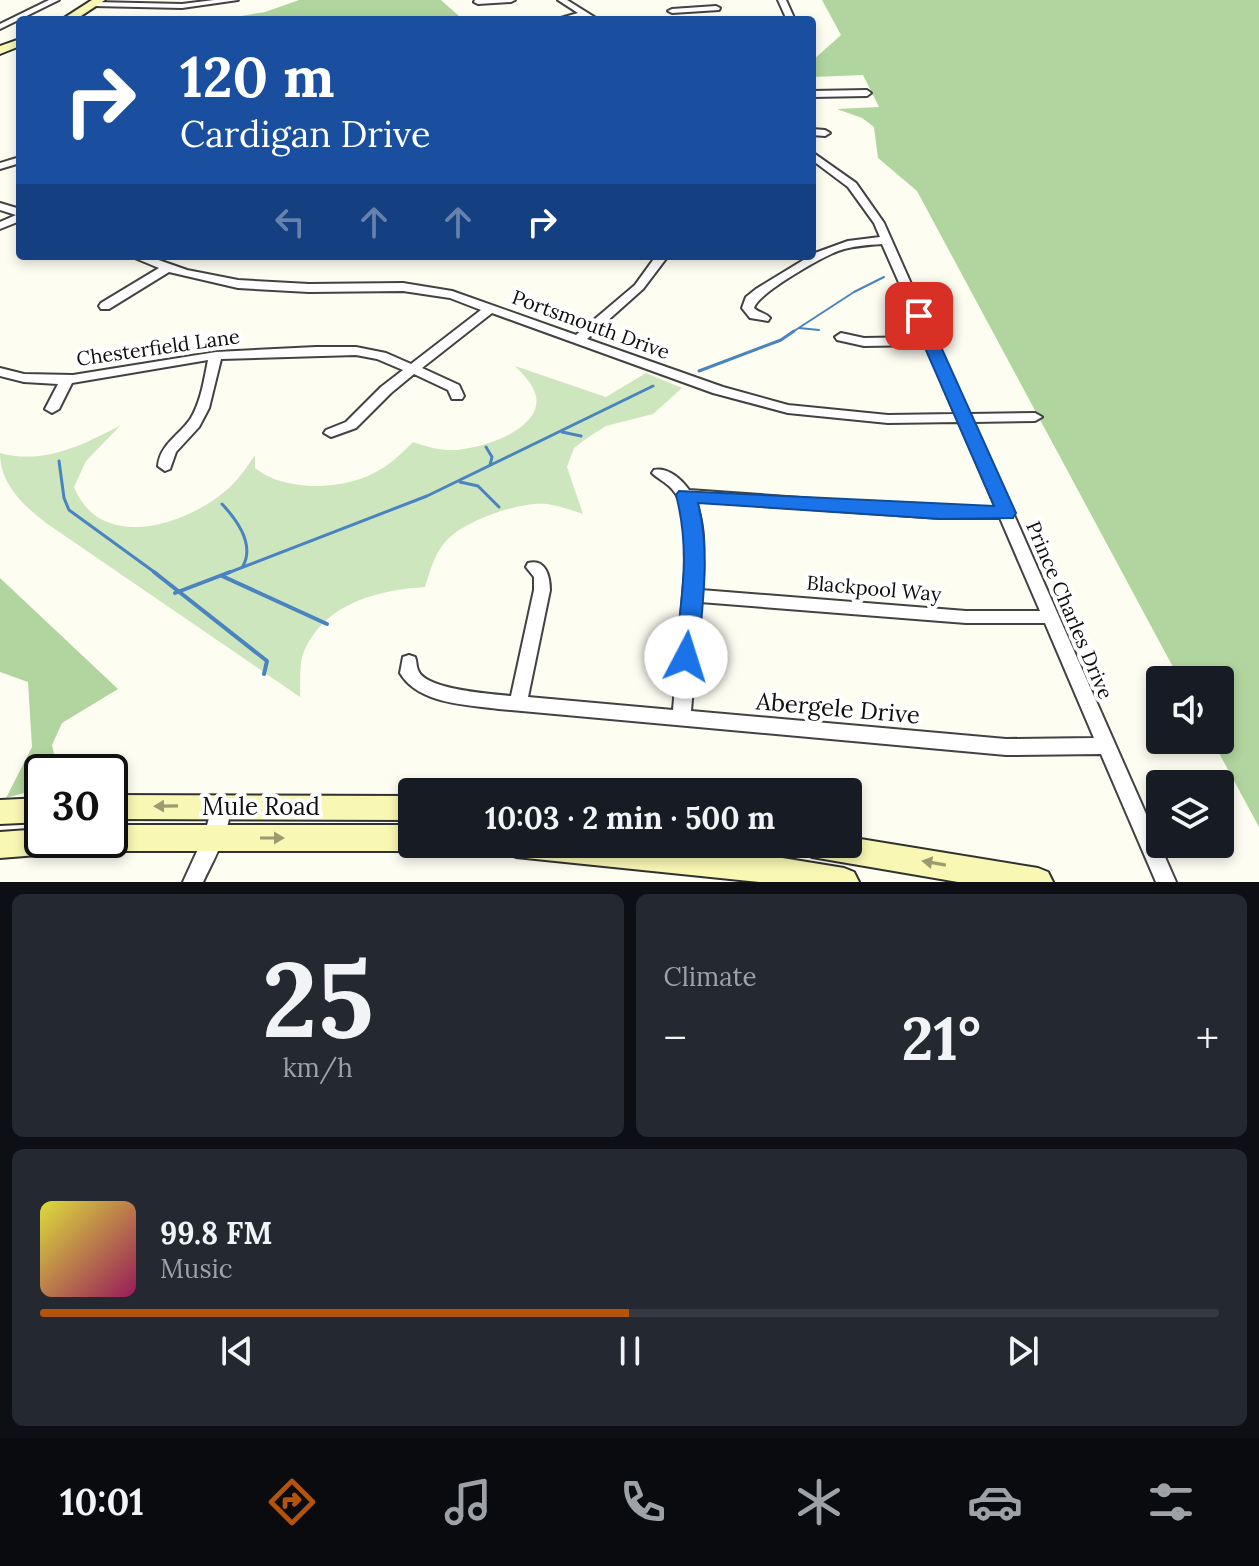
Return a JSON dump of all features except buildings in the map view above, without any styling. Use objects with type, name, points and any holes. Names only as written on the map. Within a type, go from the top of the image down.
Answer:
[{"type":"main road","points":[[74,16],[97,2]]},
{"type":"main road","name":"Mule Road","points":[[128,807],[398,808]]},
{"type":"main road","points":[[0,812],[24,811]]},
{"type":"main road","name":"Mule Road","points":[[128,838],[398,838]]},
{"type":"main road","points":[[0,845],[24,843]]},
{"type":"main road","points":[[862,852],[1038,882]]},
{"type":"main road","points":[[655,858],[764,869],[844,882]]},
{"type":"street","points":[[25,16],[55,0]]},
{"type":"street","points":[[97,2],[189,6],[234,0]]},
{"type":"street","points":[[478,2],[511,0]]},
{"type":"street","points":[[562,0],[588,16]]},
{"type":"street","points":[[672,11],[714,4]]},
{"type":"street","points":[[576,16],[585,14]]},
{"type":"street","points":[[0,18],[16,21]]},
{"type":"street","points":[[0,27],[16,21]]},
{"type":"street","points":[[816,94],[867,93]]},
{"type":"street","points":[[816,132],[825,133]]},
{"type":"street","name":"Prince Charles Drive","points":[[816,158],[864,200],[886,240],[1166,882]]},
{"type":"street","points":[[816,171],[830,167]]},
{"type":"street","points":[[816,256],[844,243],[886,240]]},
{"type":"street","name":"Portsmouth Drive","points":[[146,260],[167,268],[248,285],[419,288],[452,295],[718,390],[788,409],[866,418],[1035,417]]},
{"type":"street","points":[[578,340],[639,287],[659,260]]},
{"type":"street","points":[[764,318],[751,313],[750,300],[809,260]]},
{"type":"street","points":[[105,306],[167,268]]},
{"type":"street","points":[[331,433],[351,425],[386,390],[491,308]]},
{"type":"street","points":[[841,337],[857,342],[930,341]]},
{"type":"street","name":"Chesterfield Lane","points":[[0,372],[32,379],[67,380],[215,356],[363,351],[450,385],[457,396]]},
{"type":"street","points":[[165,466],[166,454],[192,427],[203,407],[215,356]]},
{"type":"street","points":[[52,409],[67,380]]},
{"type":"street","points":[[659,473],[672,480],[686,495],[696,540],[681,719]]},
{"type":"street","points":[[686,495],[940,513],[1006,513]]},
{"type":"street","points":[[518,703],[542,590],[542,576],[534,567]]},
{"type":"street","name":"Blackpool Way","points":[[692,595],[966,617],[1052,617]]},
{"type":"street","name":"Abergele Drive","points":[[409,662],[407,668],[413,679],[435,689],[518,703],[1006,747],[1107,746]]},
{"type":"street","points":[[193,882],[214,837],[221,806]]},
{"type":"green space","points":[[299,0],[441,0],[459,16],[242,16],[265,12]]},
{"type":"green space","points":[[822,0],[1259,0],[1259,827],[1234,781],[1234,770],[1228,770],[1220,754],[1234,754],[1234,666],[1172,666],[917,191],[878,158],[874,127],[862,118],[837,109],[879,107],[863,75],[816,77],[816,57],[841,35]]},
{"type":"green space","points":[[515,366],[606,397],[646,373],[682,388],[653,414],[606,426],[574,448],[567,467],[583,514],[536,504],[508,509],[478,520],[445,542],[435,558],[425,587],[373,595],[341,609],[328,619],[303,653],[300,697],[46,523],[14,493],[1,464],[0,453],[48,455],[78,446],[121,425],[86,461],[74,487],[87,508],[104,521],[125,527],[148,526],[172,521],[215,499],[235,482],[255,455],[255,468],[267,476],[297,485],[313,486],[361,479],[390,463],[413,442],[449,450],[490,443],[518,429],[535,408],[533,388]]},
{"type":"green space","points":[[0,578],[118,689],[62,723],[52,745],[54,754],[28,754],[32,747],[28,682],[0,672]]},
{"type":"green space","points":[[24,763],[24,793],[6,798]]},
{"type":"waterway","points":[[793,332],[854,292],[884,277]]},
{"type":"waterway","points":[[799,328],[819,330]]},
{"type":"waterway","points":[[699,371],[781,340],[793,332]]},
{"type":"waterway","points":[[225,574],[427,496],[653,386]]},
{"type":"waterway","points":[[562,432],[581,436]]},
{"type":"waterway","points":[[486,447],[492,457],[490,465]]},
{"type":"waterway","points":[[59,461],[64,498],[69,510],[157,574]]},
{"type":"waterway","points":[[460,482],[478,486],[499,507]]},
{"type":"waterway","points":[[222,504],[246,541],[243,566]]},
{"type":"waterway","points":[[154,572],[179,592]]},
{"type":"waterway","points":[[179,592],[230,572]]},
{"type":"waterway","points":[[222,576],[327,624]]},
{"type":"waterway","points":[[175,593],[179,592]]},
{"type":"waterway","points":[[179,592],[267,661],[264,674]]},
{"type":"route","points":[[686,657],[696,550],[695,529],[686,495],[940,513],[1006,513],[919,316]]}]
